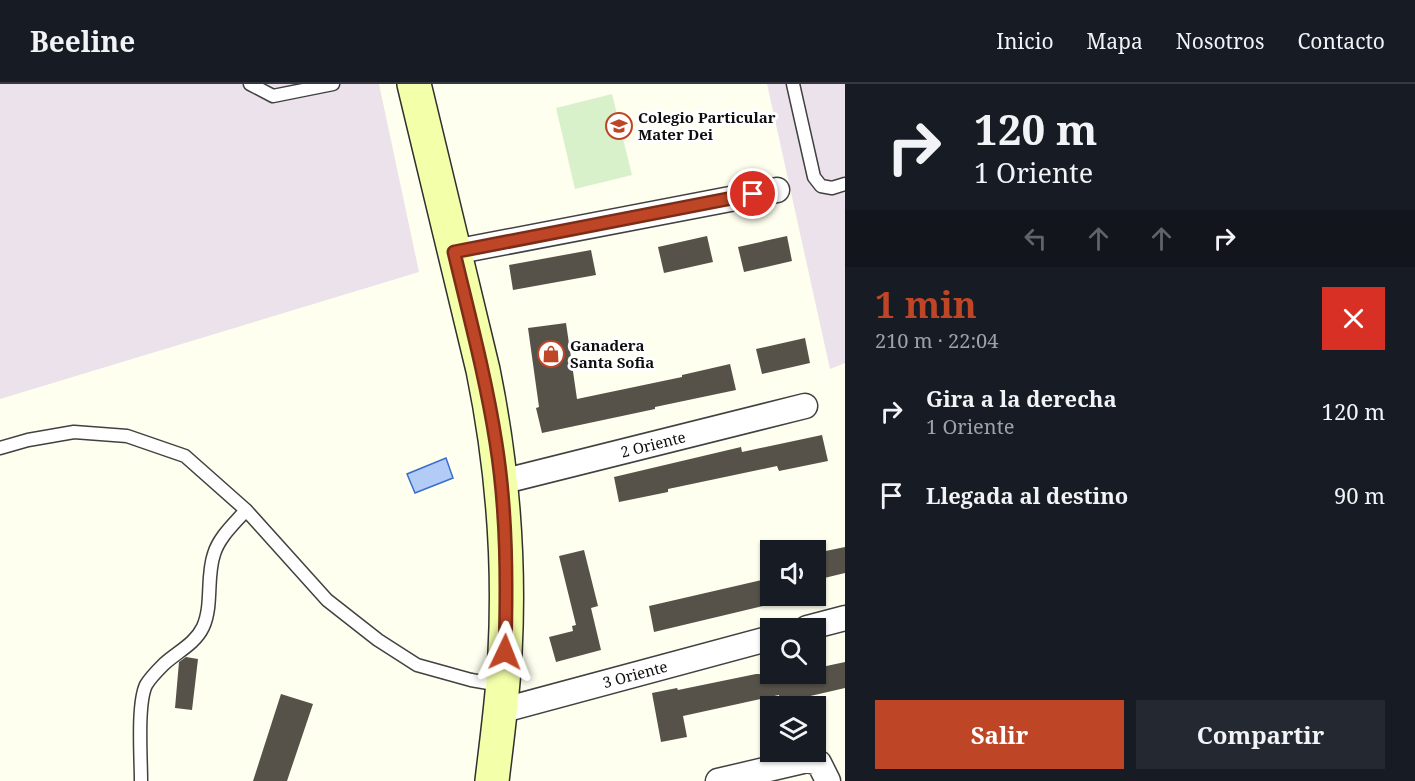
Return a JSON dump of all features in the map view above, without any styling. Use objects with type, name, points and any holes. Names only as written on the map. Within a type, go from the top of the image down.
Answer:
[{"type":"main road","points":[[414,84],[488,398],[501,482],[506,612],[501,698],[492,781]]},
{"type":"street","points":[[454,252],[777,190]]},
{"type":"street","name":"2 Oriente","points":[[501,482],[805,406]]},
{"type":"street","points":[[826,623],[845,618]]},
{"type":"street","name":"3 Oriente","points":[[501,698],[760,640]]},
{"type":"street","points":[[718,781],[807,760],[819,763],[828,781]]},
{"type":"lane","points":[[250,84],[273,96],[333,84]]},
{"type":"lane","points":[[793,84],[814,177],[821,186],[832,188],[845,184]]},
{"type":"lane","points":[[0,447],[74,432],[127,436],[185,456],[246,510],[327,600],[378,640],[417,665],[471,680],[501,698]]},
{"type":"lane","points":[[141,781],[142,700],[147,685],[159,669],[176,653],[194,641],[204,626],[210,595],[213,557],[219,541],[246,510]]},
{"type":"shaded area","points":[[0,84],[379,84],[419,272],[0,399]]},
{"type":"shaded area","points":[[767,84],[845,84],[845,363],[830,369]]},
{"type":"green space","points":[[612,94],[632,175],[575,189],[556,108]]},
{"type":"water","points":[[446,458],[453,478],[415,493],[407,474]]},
{"type":"building","points":[[707,236],[713,262],[664,273],[658,247]]},
{"type":"building","points":[[787,236],[792,261],[744,272],[738,247]]},
{"type":"building","points":[[591,250],[596,275],[513,290],[509,265]]},
{"type":"building","points":[[566,323],[577,399],[682,377],[682,375],[730,364],[736,390],[542,433],[536,408],[539,407],[528,328]]},
{"type":"building","points":[[805,338],[810,363],[762,374],[756,349]]},
{"type":"building","points":[[822,435],[828,461],[779,471],[777,466],[619,502],[614,477],[741,447],[742,452]]},
{"type":"building","points":[[845,547],[845,573],[826,578],[826,551]]},
{"type":"building","points":[[584,550],[598,606],[591,608],[601,650],[556,662],[549,637],[573,631],[572,626],[576,625],[559,556]]},
{"type":"building","points":[[760,581],[760,606],[763,606],[654,632],[649,606]]},
{"type":"building","points":[[186,657],[198,659],[192,710],[175,708],[179,662]]},
{"type":"building","points":[[845,662],[845,688],[810,696],[760,696],[760,699],[683,716],[687,737],[661,742],[652,693],[756,674],[760,674],[760,684],[826,684],[826,666]]},
{"type":"building","points":[[281,694],[313,704],[287,781],[253,781]]},
{"type":"place","name":"Colegio Particular Mater Dei","points":[[619,126]]},
{"type":"place","name":"Ganadera Santa Sofia","points":[[551,354]]},
{"type":"route","points":[[505,652],[506,565],[501,482],[486,388],[454,252],[753,194]]}]
